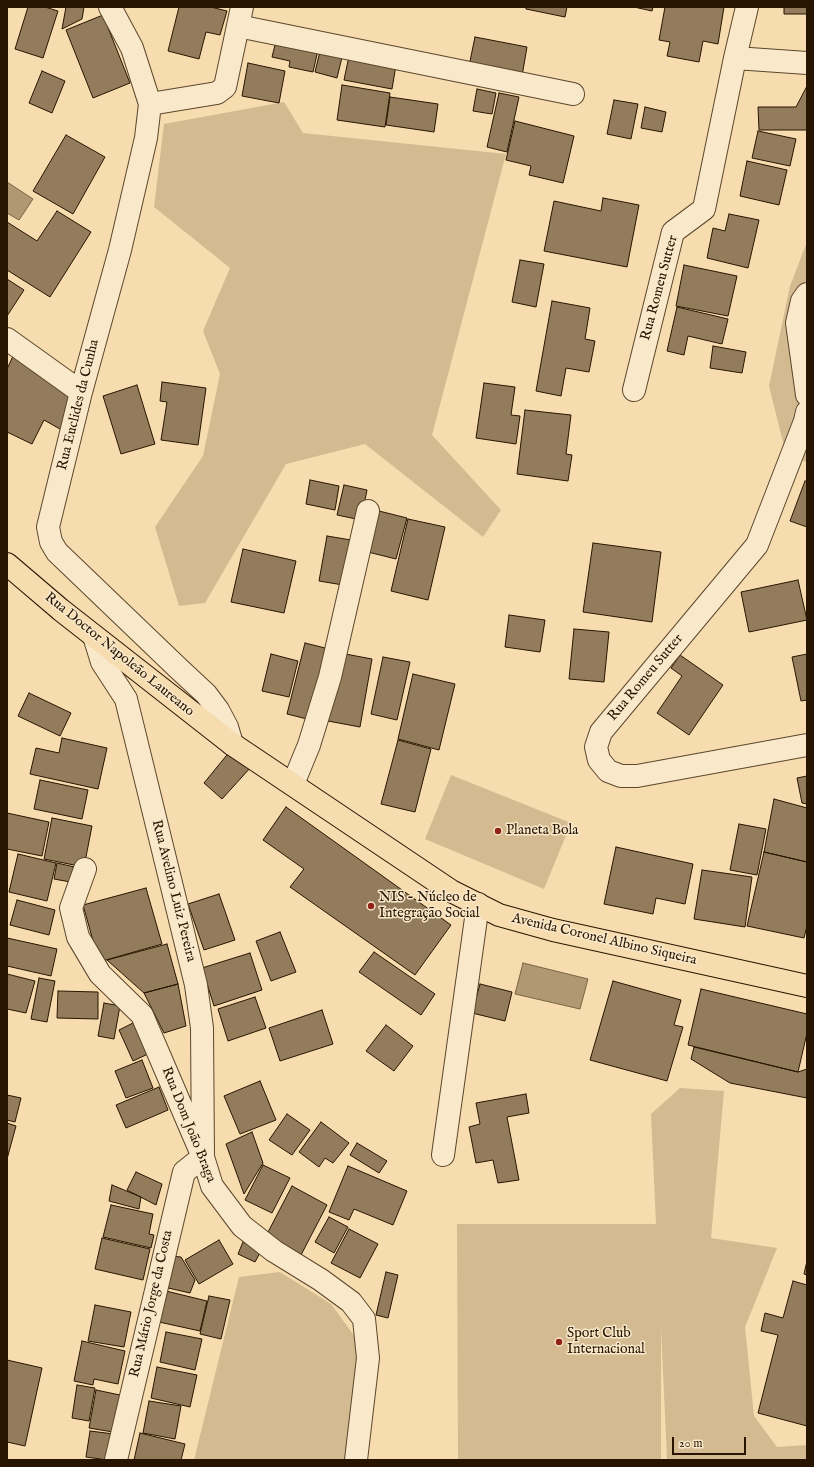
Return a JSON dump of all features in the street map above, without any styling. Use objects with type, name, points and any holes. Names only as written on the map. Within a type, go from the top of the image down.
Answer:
[{"type":"main road","name":"Rua Doctor Napoleão Laureano","points":[[7,564],[94,636],[232,744]]},
{"type":"main road","name":"Avenida Coronel Albino Siqueira","points":[[232,744],[451,891],[499,915],[553,930],[807,986]]},
{"type":"street","name":"Rua Euclides da Cunha","points":[[110,7],[132,48],[150,104],[146,138],[120,250],[81,392],[48,527],[51,542],[57,552],[206,694],[218,710],[227,727],[232,744]]},
{"type":"street","name":"Rua Romeu Sutter","points":[[634,390],[673,232],[704,209],[734,58],[746,7]]},
{"type":"street","points":[[150,104],[217,93],[225,86],[240,17],[573,94]]},
{"type":"street","points":[[734,58],[807,63]]},
{"type":"street","points":[[807,294],[802,301],[797,324],[807,395]]},
{"type":"street","points":[[7,339],[81,392]]},
{"type":"street","name":"Rua Romeu Sutter","points":[[807,412],[805,421],[757,545],[601,732],[596,747],[599,760],[608,771],[621,776],[637,776],[807,745]]},
{"type":"street","points":[[293,784],[309,745],[330,677],[368,512]]},
{"type":"street","name":"Rua Avelino Luiz Pereira","points":[[94,636],[102,662],[126,699],[196,985],[202,1028],[203,1157]]},
{"type":"street","name":"Rua Dom João Braga","points":[[85,869],[71,908],[78,937],[100,974],[142,1015],[203,1157],[212,1186],[242,1226],[274,1251],[320,1280],[351,1302],[364,1319],[368,1358],[356,1460]]},
{"type":"street","points":[[443,1155],[478,904]]},
{"type":"street","name":"Rua Mário Jorge da Costa","points":[[116,1460],[184,1172],[203,1157]]},
{"type":"shaded area","points":[[284,102],[303,133],[506,154],[432,435],[501,510],[483,537],[365,444],[286,464],[205,603],[179,606],[155,527],[203,456],[220,374],[203,331],[230,268],[154,207],[164,124]]},
{"type":"shaded area","points":[[7,182],[33,199],[19,220],[7,213]]},
{"type":"shaded area","points":[[807,242],[807,462],[790,457],[783,442],[769,386],[790,286]]},
{"type":"shaded area","name":"Planeta Bola","points":[[451,775],[571,823],[544,889],[425,839]]},
{"type":"shaded area","points":[[523,963],[588,979],[580,1009],[515,994]]},
{"type":"shaded area","name":"Sport Club Internacional","points":[[680,1088],[724,1091],[711,1238],[777,1248],[745,1327],[754,1416],[777,1447],[807,1445],[807,1460],[667,1460],[661,1327],[661,1460],[458,1460],[457,1224],[656,1224],[651,1114]]},
{"type":"shaded area","points":[[280,1272],[331,1304],[361,1345],[345,1460],[194,1460],[239,1277]]},
{"type":"building","points":[[28,7],[45,7],[58,11],[43,58],[15,49]]},
{"type":"building","points":[[66,7],[84,7],[82,19],[62,29]]},
{"type":"building","points":[[179,7],[211,7],[227,11],[220,35],[206,32],[199,59],[168,51]]},
{"type":"building","points":[[526,7],[567,7],[565,17],[526,9]]},
{"type":"building","points":[[634,7],[653,7],[652,11]]},
{"type":"building","points":[[665,7],[724,7],[718,44],[703,41],[699,62],[667,56],[670,42],[659,40]]},
{"type":"building","points":[[784,7],[807,7],[807,14],[784,14]]},
{"type":"building","points":[[103,15],[130,83],[93,98],[66,30]]},
{"type":"building","points":[[475,37],[527,47],[522,76],[469,66]]},
{"type":"building","points":[[276,41],[318,50],[313,72],[289,67],[290,61],[272,57]]},
{"type":"building","points":[[321,47],[343,53],[337,78],[315,72]]},
{"type":"building","points":[[349,56],[396,65],[392,89],[344,80]]},
{"type":"building","points":[[248,63],[285,71],[279,103],[242,96]]},
{"type":"building","points":[[42,71],[65,81],[52,113],[29,103]]},
{"type":"building","points":[[342,85],[390,93],[385,127],[337,120]]},
{"type":"building","points":[[807,86],[807,130],[759,130],[758,107],[796,107]]},
{"type":"building","points":[[477,89],[496,93],[492,114],[473,111]]},
{"type":"building","points":[[499,93],[519,97],[507,152],[487,147]]},
{"type":"building","points":[[390,97],[438,104],[434,132],[386,125]]},
{"type":"building","points":[[614,100],[638,104],[631,139],[607,134]]},
{"type":"building","points":[[645,107],[666,112],[662,132],[641,128]]},
{"type":"building","points":[[515,121],[574,136],[563,183],[529,175],[531,166],[506,160]]},
{"type":"building","points":[[758,131],[796,139],[790,166],[752,158]]},
{"type":"building","points":[[66,135],[105,157],[73,214],[33,191]]},
{"type":"building","points":[[747,161],[787,170],[779,205],[740,196]]},
{"type":"building","points":[[603,198],[639,205],[627,267],[544,251],[554,201],[601,211]]},
{"type":"building","points":[[57,211],[91,232],[50,297],[7,270],[7,222],[37,241]]},
{"type":"building","points":[[729,214],[759,220],[748,268],[707,258],[713,228],[725,231]]},
{"type":"building","points":[[520,260],[544,264],[536,307],[512,302]]},
{"type":"building","points":[[684,265],[737,276],[728,316],[676,306]]},
{"type":"building","points":[[7,279],[24,290],[7,316]]},
{"type":"building","points":[[552,301],[590,308],[585,339],[595,341],[589,372],[566,368],[561,396],[536,391]]},
{"type":"building","points":[[677,307],[728,319],[722,344],[688,336],[684,355],[667,351]]},
{"type":"building","points":[[713,346],[746,352],[742,373],[710,368]]},
{"type":"building","points":[[15,352],[78,394],[60,429],[44,420],[32,444],[7,432],[7,369]]},
{"type":"building","points":[[162,382],[206,388],[198,445],[161,440],[167,402],[160,401]]},
{"type":"building","points":[[484,383],[515,387],[511,415],[520,416],[516,444],[476,438]]},
{"type":"building","points":[[137,385],[155,444],[121,454],[103,396]]},
{"type":"building","points":[[525,410],[571,415],[566,454],[572,455],[568,481],[517,474]]},
{"type":"building","points":[[310,480],[339,486],[335,510],[306,504]]},
{"type":"building","points":[[805,481],[807,482],[807,527],[790,521]]},
{"type":"building","points":[[344,485],[367,490],[361,520],[337,515]]},
{"type":"building","points":[[375,510],[407,518],[396,559],[364,551]]},
{"type":"building","points":[[408,519],[445,527],[428,600],[391,591]]},
{"type":"building","points":[[327,536],[357,541],[349,586],[319,581]]},
{"type":"building","points":[[593,543],[661,552],[652,622],[583,612]]},
{"type":"building","points":[[243,549],[296,561],[284,613],[231,602]]},
{"type":"building","points":[[798,580],[807,620],[749,632],[741,592]]},
{"type":"building","points":[[509,615],[545,620],[540,652],[505,647]]},
{"type":"building","points":[[574,629],[609,632],[604,682],[569,679]]},
{"type":"building","points":[[305,643],[333,650],[315,721],[287,714]]},
{"type":"building","points":[[340,653],[372,659],[360,727],[328,721]]},
{"type":"building","points":[[271,654],[298,661],[289,697],[262,691]]},
{"type":"building","points":[[807,654],[807,700],[801,701],[792,657]]},
{"type":"building","points":[[680,655],[723,685],[689,735],[657,713],[682,676],[671,668]]},
{"type":"building","points":[[383,657],[410,662],[397,720],[371,714]]},
{"type":"building","points":[[413,674],[455,684],[439,750],[398,739]]},
{"type":"building","points":[[29,693],[71,713],[60,736],[18,716]]},
{"type":"building","points":[[62,738],[107,748],[98,789],[30,774],[36,748],[59,753]]},
{"type":"building","points":[[398,740],[431,749],[415,812],[381,804]]},
{"type":"building","points":[[231,750],[251,767],[222,799],[204,783]]},
{"type":"building","points":[[807,776],[807,804],[802,803],[797,778]]},
{"type":"building","points":[[40,780],[88,790],[82,819],[34,809]]},
{"type":"building","points":[[774,799],[807,808],[807,862],[764,852]]},
{"type":"building","name":"NIS - Núcleo de Integração Social","points":[[286,807],[451,925],[415,975],[290,887],[304,869],[263,840]]},
{"type":"building","points":[[7,813],[49,822],[42,856],[7,849]]},
{"type":"building","points":[[52,818],[92,826],[84,867],[44,859]]},
{"type":"building","points":[[739,824],[766,829],[757,875],[730,870]]},
{"type":"building","points":[[616,847],[693,864],[685,904],[656,898],[653,914],[604,904]]},
{"type":"building","points":[[764,852],[807,862],[807,926],[804,938],[747,926]]},
{"type":"building","points":[[18,854],[56,863],[47,901],[9,892]]},
{"type":"building","points":[[57,863],[79,868],[76,883],[54,879]]},
{"type":"building","points":[[702,870],[752,877],[745,927],[694,919]]},
{"type":"building","points":[[146,888],[162,944],[99,962],[83,905]]},
{"type":"building","points":[[219,894],[235,940],[204,950],[188,904]]},
{"type":"building","points":[[17,900],[55,910],[49,935],[10,925]]},
{"type":"building","points":[[280,932],[296,972],[271,981],[256,941]]},
{"type":"building","points":[[7,938],[57,949],[51,976],[7,966]]},
{"type":"building","points":[[167,944],[178,984],[144,993],[107,960]]},
{"type":"building","points":[[374,952],[435,994],[421,1015],[359,972]]},
{"type":"building","points":[[250,953],[262,990],[214,1006],[202,968]]},
{"type":"building","points":[[7,974],[35,981],[26,1013],[7,1009]]},
{"type":"building","points":[[39,978],[55,981],[47,1022],[31,1019]]},
{"type":"building","points":[[613,981],[681,1000],[674,1025],[683,1027],[667,1081],[590,1060]]},
{"type":"building","points":[[178,984],[186,1026],[164,1033],[144,993]]},
{"type":"building","points":[[480,984],[512,992],[505,1021],[472,1013]]},
{"type":"building","points":[[701,989],[807,1014],[807,1033],[798,1072],[688,1045]]},
{"type":"building","points":[[58,991],[98,992],[98,1019],[57,1018]]},
{"type":"building","points":[[255,997],[266,1028],[228,1041],[218,1009]]},
{"type":"building","points":[[104,1003],[120,1006],[114,1039],[98,1036]]},
{"type":"building","points":[[322,1010],[333,1044],[280,1061],[269,1028]]},
{"type":"building","points":[[133,1023],[148,1054],[133,1061],[119,1030]]},
{"type":"building","points":[[386,1025],[413,1046],[394,1071],[366,1051]]},
{"type":"building","points":[[694,1047],[798,1072],[807,1069],[807,1098],[730,1083],[691,1059]]},
{"type":"building","points":[[142,1060],[153,1088],[126,1098],[115,1071]]},
{"type":"building","points":[[260,1081],[276,1120],[240,1134],[224,1096]]},
{"type":"building","points":[[159,1087],[168,1110],[126,1128],[116,1105]]},
{"type":"building","points":[[526,1094],[529,1113],[507,1117],[519,1180],[498,1183],[493,1160],[476,1163],[469,1127],[480,1124],[476,1103]]},
{"type":"building","points":[[7,1095],[21,1098],[15,1122],[7,1120]]},
{"type":"building","points":[[287,1114],[310,1130],[292,1155],[269,1140]]},
{"type":"building","points":[[321,1122],[349,1143],[333,1163],[325,1158],[319,1167],[299,1152]]},
{"type":"building","points":[[7,1123],[16,1126],[7,1159]]},
{"type":"building","points":[[252,1132],[263,1163],[244,1194],[226,1144]]},
{"type":"building","points":[[357,1143],[387,1161],[379,1173],[350,1155]]},
{"type":"building","points":[[263,1165],[290,1178],[272,1213],[245,1200]]},
{"type":"building","points":[[348,1166],[407,1191],[393,1225],[354,1209],[349,1220],[329,1212]]},
{"type":"building","points":[[136,1172],[162,1184],[156,1205],[127,1190]]},
{"type":"building","points":[[112,1185],[141,1197],[139,1209],[109,1201]]},
{"type":"building","points":[[292,1186],[327,1205],[301,1255],[266,1236]]},
{"type":"building","points":[[111,1205],[153,1214],[149,1234],[154,1235],[151,1248],[103,1237]]},
{"type":"building","points":[[329,1217],[348,1227],[334,1253],[315,1242]]},
{"type":"building","points":[[349,1229],[378,1244],[360,1278],[331,1263]]},
{"type":"building","points":[[102,1238],[150,1249],[143,1280],[95,1269]]},
{"type":"building","points":[[219,1240],[233,1264],[199,1284],[185,1260]]},
{"type":"building","points":[[243,1242],[261,1251],[255,1262],[238,1254]]},
{"type":"building","points":[[170,1256],[181,1257],[195,1280],[190,1293],[164,1287]]},
{"type":"building","points":[[807,1261],[807,1275],[804,1274]]},
{"type":"building","points":[[386,1272],[398,1275],[388,1318],[376,1315]]},
{"type":"building","points":[[793,1281],[807,1285],[807,1426],[758,1413],[778,1335],[761,1331],[765,1313],[783,1318]]},
{"type":"building","points":[[166,1291],[207,1301],[200,1331],[159,1322]]},
{"type":"building","points":[[209,1296],[230,1300],[221,1339],[200,1334]]},
{"type":"building","points":[[95,1305],[131,1312],[124,1347],[88,1341]]},
{"type":"building","points":[[166,1332],[202,1339],[195,1370],[160,1362]]},
{"type":"building","points":[[82,1341],[125,1351],[118,1384],[94,1379],[93,1385],[74,1381]]},
{"type":"building","points":[[7,1360],[42,1368],[25,1446],[7,1442]]},
{"type":"building","points":[[157,1367],[197,1375],[190,1407],[151,1398]]},
{"type":"building","points":[[77,1385],[95,1388],[89,1421],[72,1418]]},
{"type":"building","points":[[96,1390],[120,1395],[113,1432],[89,1428]]},
{"type":"building","points":[[149,1401],[181,1406],[175,1439],[143,1433]]},
{"type":"building","points":[[90,1431],[114,1434],[107,1460],[86,1457]]},
{"type":"building","points":[[140,1433],[185,1444],[181,1460],[134,1460]]},
{"type":"place","name":"Planeta Bola","points":[[498,831]]},
{"type":"place","name":"NIS - Núcleo de Integração Social","points":[[371,906]]},
{"type":"place","name":"Sport Club Internacional","points":[[559,1342]]}]
